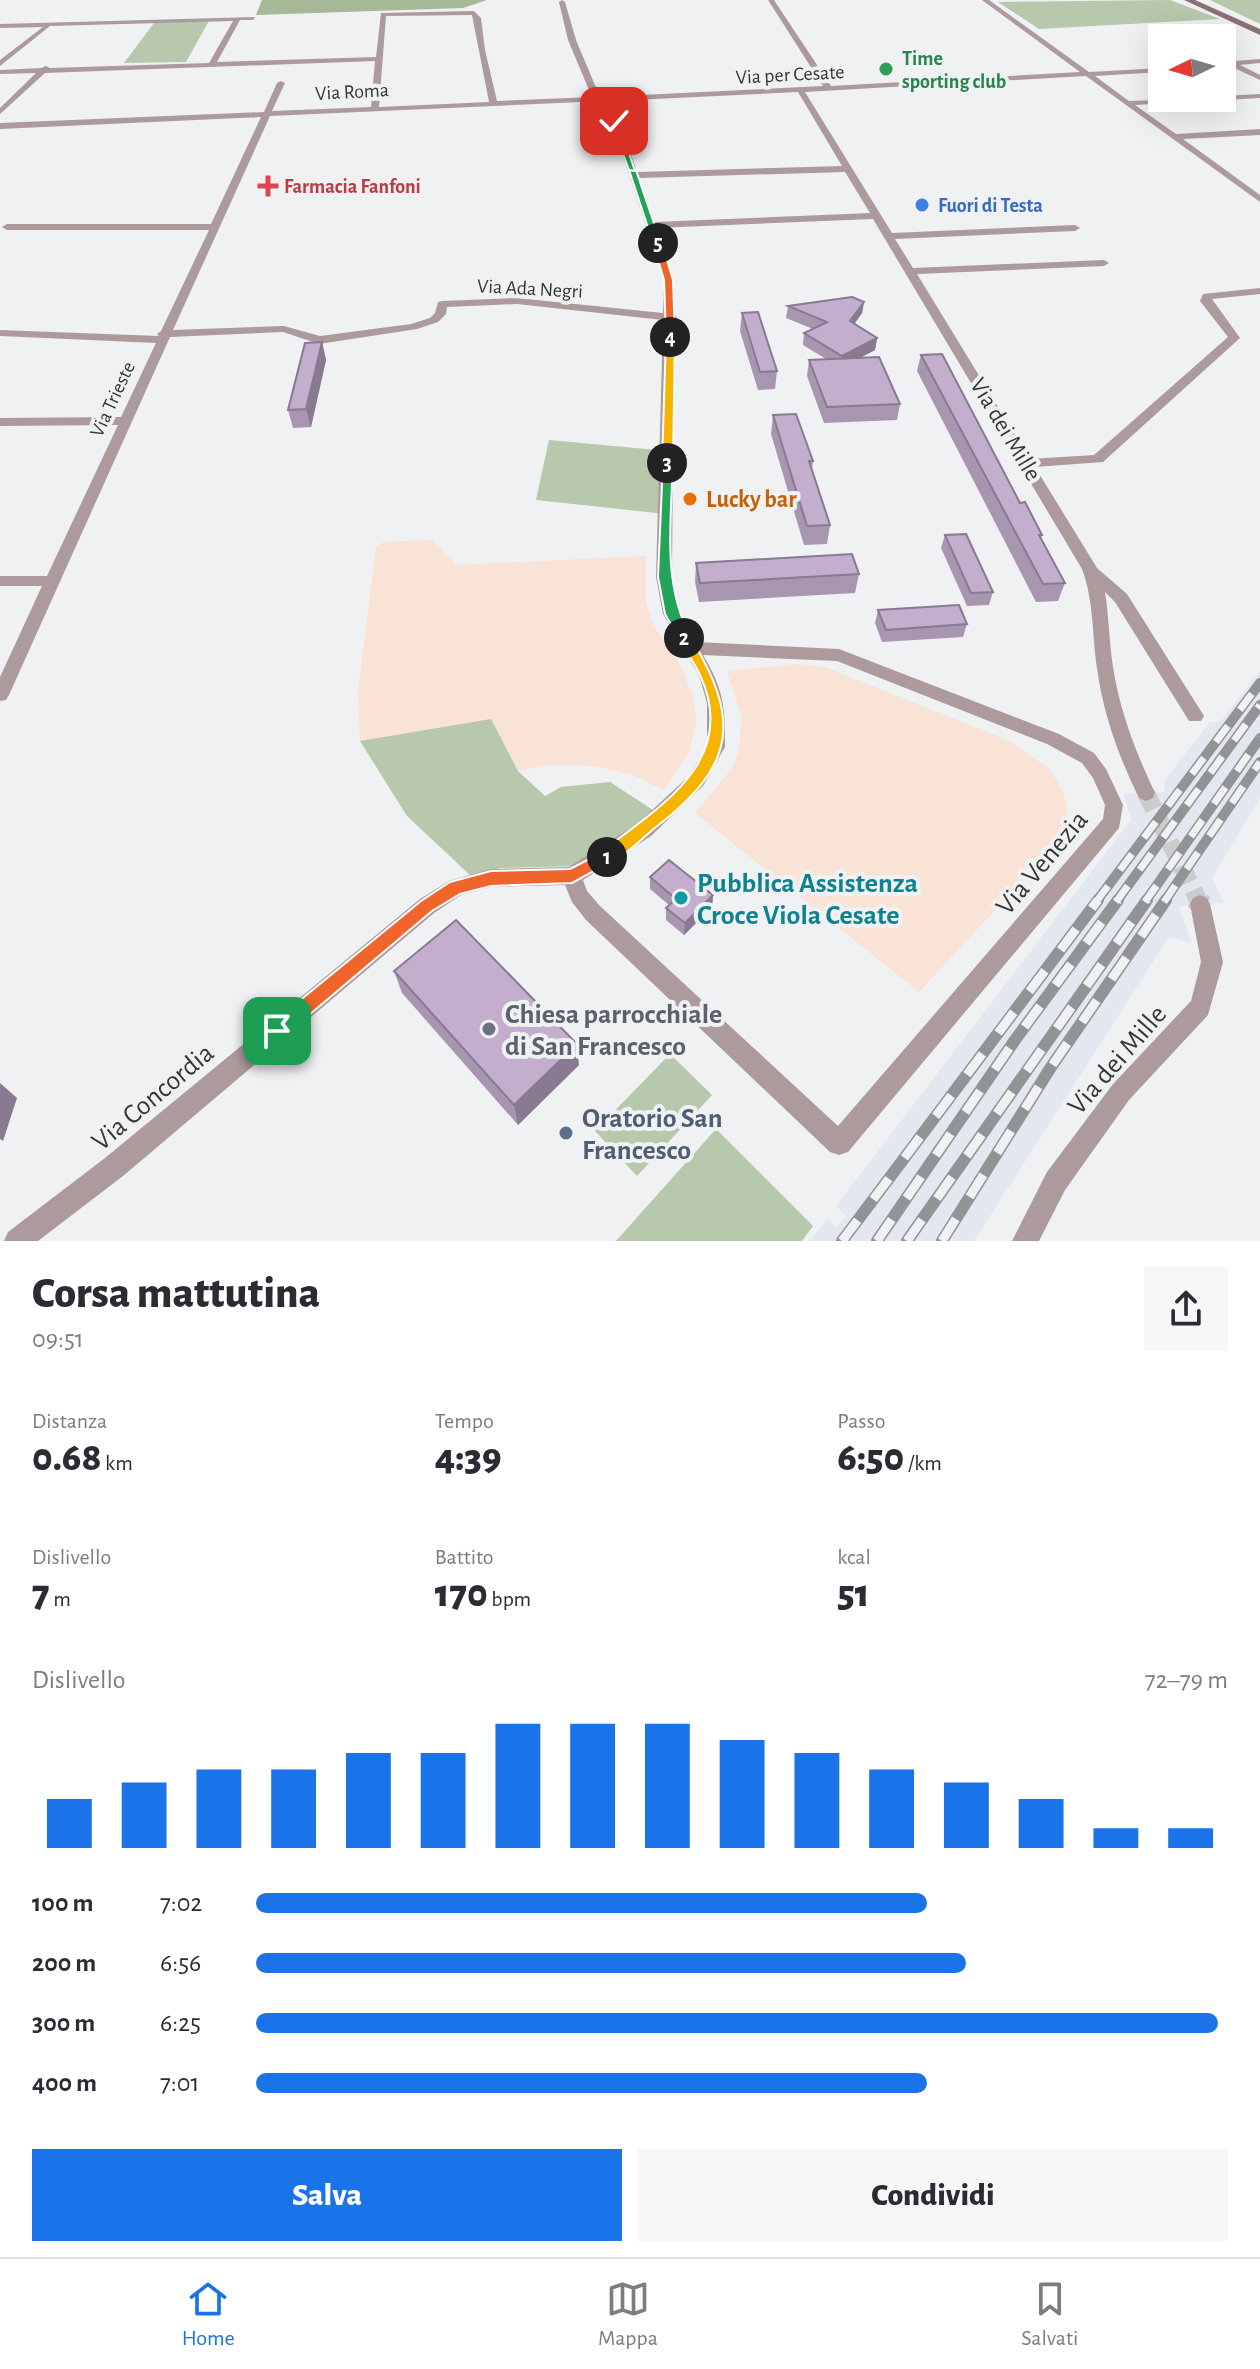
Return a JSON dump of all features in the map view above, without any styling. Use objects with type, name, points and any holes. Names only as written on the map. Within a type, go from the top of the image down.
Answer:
[{"type":"street","points":[[771,0],[829,89]]},
{"type":"street","points":[[985,0],[1260,199]]},
{"type":"street","points":[[1188,0],[1260,32]]},
{"type":"street","points":[[562,2],[572,40],[602,99],[634,175],[669,280],[671,317],[664,577],[671,614],[707,675],[716,703],[716,747],[696,781],[670,808],[614,852],[572,876]]},
{"type":"street","points":[[375,108],[383,14],[474,13],[478,18],[477,41],[487,68],[493,103]]},
{"type":"street","points":[[0,26],[47,27],[253,18]]},
{"type":"street","points":[[212,64],[237,19]]},
{"type":"street","points":[[0,64],[47,27]]},
{"type":"street","points":[[0,72],[46,68],[381,59]]},
{"type":"street","points":[[1236,63],[1260,61]]},
{"type":"street","points":[[1236,65],[1260,78]]},
{"type":"street","points":[[0,112],[46,68]]},
{"type":"street","name":"Via per Cesate","points":[[706,94],[1148,71]]},
{"type":"street","name":"Via Trieste","points":[[0,695],[212,227],[281,83]]},
{"type":"street","name":"Via dei Mille","points":[[800,90],[1090,569],[1097,591],[1104,665],[1117,725],[1146,793]]},
{"type":"street","name":"Via Roma","points":[[265,118],[375,108],[706,94]]},
{"type":"street","points":[[1128,103],[1260,96]]},
{"type":"street","points":[[0,126],[245,114],[265,118]]},
{"type":"street","points":[[1172,137],[1260,132]]},
{"type":"street","points":[[634,175],[848,169]]},
{"type":"street","points":[[651,225],[877,216]]},
{"type":"street","points":[[7,227],[212,227]]},
{"type":"street","points":[[889,236],[1075,228]]},
{"type":"street","points":[[911,271],[1104,263]]},
{"type":"street","points":[[1027,463],[1098,459],[1227,344],[1234,333],[1206,301],[1207,296],[1260,291]]},
{"type":"street","name":"Via Ada Negri","points":[[162,337],[284,329],[319,340],[413,327],[434,320],[440,314],[442,304],[502,302],[671,317]]},
{"type":"street","points":[[0,333],[162,337]]},
{"type":"street","points":[[0,422],[123,421]]},
{"type":"street","points":[[1090,569],[1121,598],[1195,716]]},
{"type":"street","points":[[0,581],[52,581]]},
{"type":"street","name":"Via Venezia","points":[[572,876],[579,896],[593,913],[839,1143],[1112,822],[1114,805],[1100,774],[1088,758],[1053,739],[839,655],[690,648]]},
{"type":"street","name":"Via Concordia","points":[[17,1241],[114,1167],[427,906],[456,887],[491,878],[572,876]]},
{"type":"street","name":"Via dei Mille","points":[[1025,1241],[1056,1181],[1121,1092],[1200,1007],[1212,962],[1200,904]]},
{"type":"shaded area","points":[[432,540],[456,565],[646,556],[646,602],[653,625],[678,660],[692,694],[697,720],[689,753],[663,790],[633,775],[594,766],[546,765],[518,771],[491,720],[360,741],[358,691],[376,547],[384,542]]},
{"type":"shaded area","points":[[797,664],[827,668],[1007,740],[1050,769],[1064,794],[1068,816],[1066,834],[919,992],[695,813],[732,768],[738,753],[742,718],[727,671]]},
{"type":"shaded area","points":[[1260,671],[1260,798],[1212,878],[1224,903],[1179,906],[1191,943],[1169,937],[974,1241],[810,1241],[827,1219],[836,1228],[846,1216],[836,1206],[1131,820],[1124,794],[1165,792],[1164,781],[1210,722],[1221,721]]},
{"type":"green space","points":[[262,0],[487,0],[463,8],[256,15]]},
{"type":"green space","points":[[1170,0],[1220,19],[1039,29],[998,2]]},
{"type":"green space","points":[[1210,0],[1260,0],[1260,24]]},
{"type":"green space","points":[[209,21],[186,62],[124,63],[154,23]]},
{"type":"green space","points":[[549,440],[668,451],[666,514],[536,500]]},
{"type":"green space","points":[[491,719],[518,771],[545,796],[561,787],[610,782],[656,812],[582,866],[500,868],[471,876],[407,816],[360,741]]},
{"type":"green space","points":[[670,1054],[712,1095],[637,1176],[595,1131]]},
{"type":"green space","points":[[716,1129],[813,1226],[802,1241],[616,1241]]},
{"type":"building","points":[[852,297],[864,302],[850,321],[877,338],[842,356],[804,333],[827,322],[788,306]]},
{"type":"building","points":[[758,312],[777,371],[760,372],[742,313]]},
{"type":"building","points":[[322,342],[306,409],[288,410],[305,343]]},
{"type":"building","points":[[942,354],[1020,503],[1025,502],[1065,583],[1043,584],[921,355]]},
{"type":"building","points":[[879,357],[900,404],[827,407],[809,360]]},
{"type":"building","points":[[796,414],[813,461],[809,461],[830,525],[807,526],[773,415]]},
{"type":"building","points":[[966,534],[993,592],[971,593],[945,535]]},
{"type":"building","points":[[852,554],[859,574],[700,583],[696,563]]},
{"type":"building","points":[[959,605],[967,624],[886,630],[878,610]]},
{"type":"building","points":[[669,860],[713,895],[685,923],[666,908],[676,899],[650,877]]},
{"type":"building","name":"Chiesa parrocchiale di San Francesco","points":[[456,920],[577,1044],[514,1105],[394,971]]},
{"type":"tunnel","points":[[1146,793],[1199,902]]},
{"type":"railway","points":[[1096,902],[1260,683]]},
{"type":"railway","points":[[1116,902],[1260,705]]},
{"type":"railway","points":[[1145,902],[1260,738]]},
{"type":"railway","points":[[1164,902],[1260,762]]},
{"type":"railway","points":[[842,1241],[1098,900]]},
{"type":"railway","points":[[877,1241],[1015,1040],[1118,900]]},
{"type":"railway","points":[[907,1241],[1147,900]]},
{"type":"railway","points":[[942,1241],[1051,1067],[1166,900]]},
{"type":"place","name":"Time sporting club","points":[[886,69]]},
{"type":"place","name":"Farmacia Fanfoni","points":[[268,186]]},
{"type":"place","name":"Fuori di Testa","points":[[922,205]]},
{"type":"place","name":"Lucky bar","points":[[690,499]]},
{"type":"place","name":"Pubblica Assistenza Croce Viola Cesate","points":[[681,898]]},
{"type":"place","name":"Chiesa parrocchiale di San Francesco","points":[[489,1029]]},
{"type":"place","name":"Oratorio San Francesco","points":[[566,1133]]},
{"type":"route","points":[[277,1031],[427,906],[456,887],[491,878],[572,876],[614,852],[670,808],[696,781],[716,747],[716,703],[707,675],[671,614],[664,577],[671,317],[669,280],[614,121]]}]
